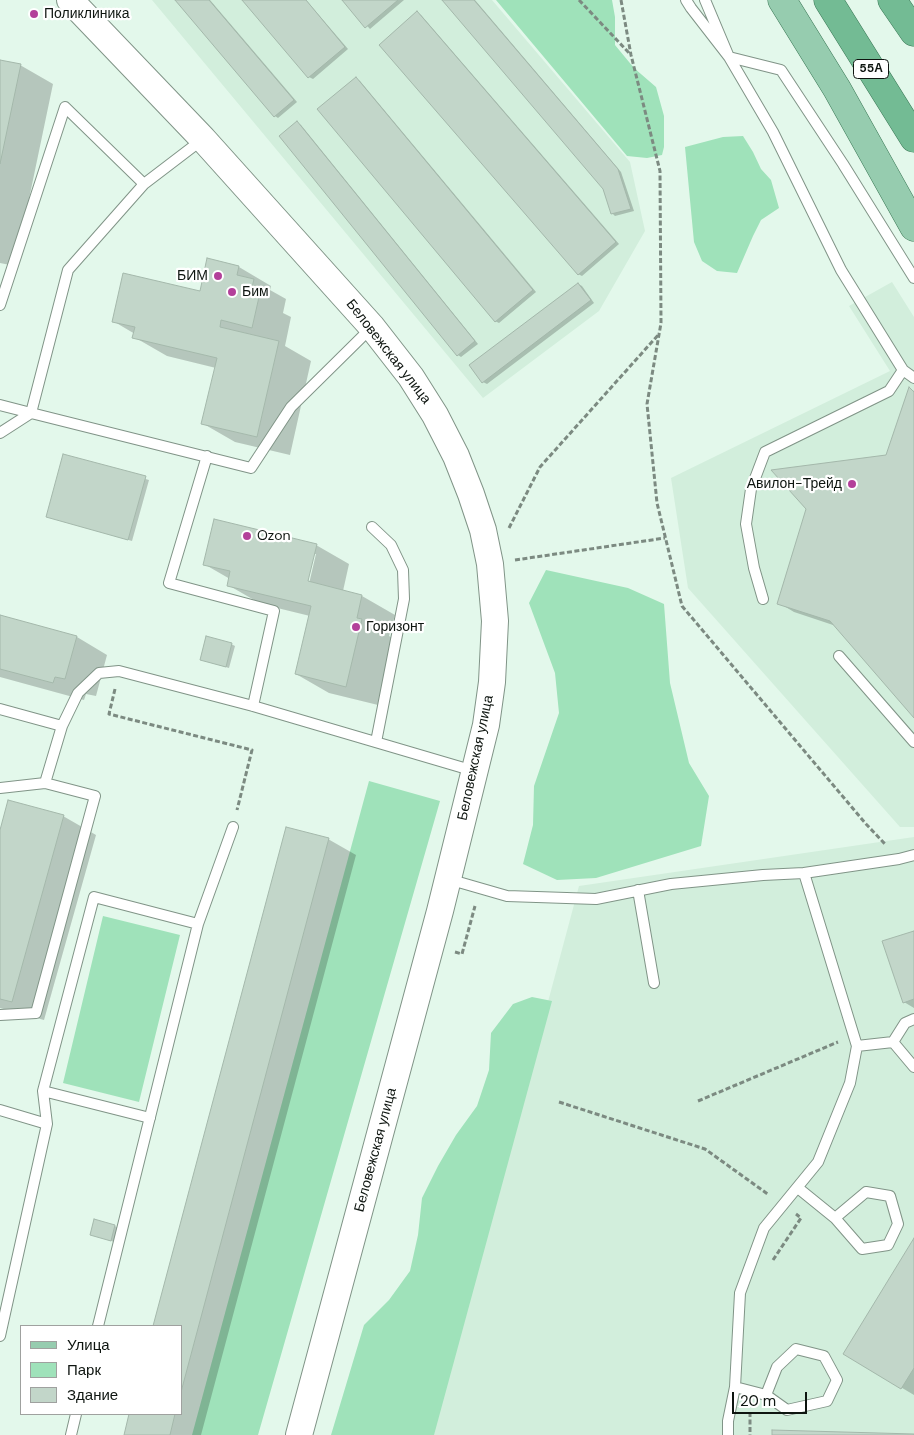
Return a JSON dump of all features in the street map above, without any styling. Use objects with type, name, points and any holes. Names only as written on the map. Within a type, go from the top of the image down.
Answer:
[{"type":"highway","name":"55А","points":[[828,0],[914,138]]},
{"type":"highway","points":[[892,0],[914,32]]},
{"type":"main road","points":[[782,0],[837,89],[914,227]]},
{"type":"street","name":"Беловежская улица","points":[[70,0],[203,139],[372,327],[411,377],[435,415],[456,456],[483,530],[490,564],[495,621],[492,682],[486,725],[448,879],[299,1435]]},
{"type":"lane","points":[[686,0],[729,57],[773,132],[841,270],[903,370],[914,378]]},
{"type":"lane","points":[[705,0],[729,57]]},
{"type":"lane","points":[[729,57],[781,70],[843,164],[914,278]]},
{"type":"lane","points":[[0,305],[65,107],[144,184]]},
{"type":"lane","points":[[0,433],[31,413],[68,270],[144,184],[203,139]]},
{"type":"lane","points":[[0,405],[251,468],[292,407],[372,327]]},
{"type":"lane","points":[[763,599],[754,568],[746,524],[750,488],[764,452],[890,391],[903,370]]},
{"type":"lane","points":[[207,456],[169,583],[274,611],[253,706]]},
{"type":"lane","points":[[372,527],[391,545],[403,570],[404,599],[376,742]]},
{"type":"lane","points":[[839,656],[914,742]]},
{"type":"lane","points":[[45,783],[62,726],[78,693],[99,673],[118,671],[253,706],[475,771]]},
{"type":"lane","points":[[0,709],[62,726]]},
{"type":"lane","points":[[0,788],[45,783],[95,796],[36,1013],[0,1015]]},
{"type":"lane","points":[[98,1325],[198,924],[233,827]]},
{"type":"lane","points":[[448,879],[507,896],[596,899],[671,884],[804,873],[899,859],[914,855]]},
{"type":"lane","points":[[728,1435],[728,1421],[735,1388],[740,1292],[764,1228],[784,1206],[818,1162],[850,1083],[858,1046],[804,873]]},
{"type":"lane","points":[[638,890],[654,983]]},
{"type":"lane","points":[[0,1336],[47,1124],[43,1091],[94,897],[198,924]]},
{"type":"lane","points":[[893,1042],[904,1023],[914,1019]]},
{"type":"lane","points":[[858,1046],[893,1042]]},
{"type":"lane","points":[[893,1042],[914,1067]]},
{"type":"lane","points":[[43,1091],[150,1118]]},
{"type":"lane","points":[[0,1110],[47,1124]]},
{"type":"lane","points":[[798,1188],[835,1218],[862,1249],[888,1245],[898,1224],[890,1196],[866,1192],[835,1218]]},
{"type":"lane","points":[[735,1388],[766,1395],[787,1410],[827,1401],[837,1380],[824,1356],[796,1349],[777,1367],[766,1395]]},
{"type":"lane","points":[[71,1435],[76,1415]]},
{"type":"path","points":[[579,0],[631,56]]},
{"type":"path","points":[[620,0],[631,56],[660,171],[661,322],[647,404],[656,503],[682,606],[866,824],[899,859]]},
{"type":"path","points":[[508,529],[540,467],[660,333]]},
{"type":"path","points":[[490,564],[665,538]]},
{"type":"path","points":[[118,671],[109,714],[252,750],[233,827]]},
{"type":"path","points":[[698,1101],[854,1035]]},
{"type":"path","points":[[559,1102],[705,1149],[801,1218]]},
{"type":"path","points":[[768,1267],[801,1218],[811,1199]]},
{"type":"path","points":[[750,1391],[750,1435]]},
{"type":"shaded area","points":[[152,0],[492,0],[630,162],[645,231],[599,311],[483,398]]},
{"type":"shaded area","points":[[892,282],[914,317],[914,827],[900,827],[688,588],[671,478],[890,371],[849,306]]},
{"type":"shaded area","points":[[914,837],[914,1435],[432,1435],[579,886]]},
{"type":"green space","points":[[496,0],[612,0],[615,17],[615,45],[634,68],[656,87],[664,116],[664,147],[662,155],[647,158],[627,156]]},
{"type":"green space","points":[[743,136],[761,169],[771,180],[779,208],[761,220],[737,273],[717,271],[702,261],[694,242],[685,147],[723,137]]},
{"type":"green space","points":[[546,570],[628,588],[664,604],[670,683],[689,763],[709,796],[701,846],[596,878],[557,880],[523,864],[533,825],[534,786],[559,713],[555,673],[529,603]]},
{"type":"green space","points":[[369,781],[440,801],[258,1435],[192,1435]]},
{"type":"green space","points":[[103,916],[180,935],[139,1102],[63,1083]]},
{"type":"green space","points":[[532,997],[552,1001],[434,1435],[331,1435],[364,1325],[389,1300],[410,1271],[418,1235],[422,1198],[456,1135],[477,1106],[489,1070],[491,1033],[513,1004]]},
{"type":"building","points":[[175,0],[209,0],[294,100],[274,117]]},
{"type":"building","points":[[242,0],[306,0],[345,47],[308,78]]},
{"type":"building","points":[[342,0],[398,0],[365,28]]},
{"type":"building","points":[[442,0],[474,0],[618,169],[631,209],[611,214],[603,189]]},
{"type":"building","points":[[417,11],[616,242],[578,275],[379,45]]},
{"type":"building","points":[[0,60],[21,64],[0,164]]},
{"type":"building","points":[[356,77],[533,290],[495,322],[317,109]]},
{"type":"building","points":[[297,121],[475,341],[457,356],[279,136]]},
{"type":"building","points":[[207,258],[239,266],[237,275],[254,279],[250,296],[259,297],[252,328],[221,320],[220,327],[279,341],[257,437],[201,424],[217,358],[132,338],[135,327],[112,322],[123,273],[200,291]]},
{"type":"building","points":[[578,283],[591,300],[482,383],[469,365]]},
{"type":"building","points":[[909,387],[914,392],[914,718],[830,621],[777,604],[806,509],[771,470],[886,455]]},
{"type":"building","points":[[63,454],[146,476],[128,540],[46,517]]},
{"type":"building","points":[[214,519],[317,544],[308,581],[362,595],[357,618],[362,619],[346,687],[295,674],[311,606],[227,586],[230,571],[203,565]]},
{"type":"building","points":[[0,615],[77,636],[65,679],[55,677],[53,683],[0,669]]},
{"type":"building","points":[[206,636],[232,643],[226,667],[200,660]]},
{"type":"building","points":[[8,800],[64,815],[12,1002],[0,999],[0,830]]},
{"type":"building","points":[[286,827],[329,838],[182,1388],[182,1325],[153,1325]]},
{"type":"building","points":[[914,931],[914,999],[903,1003],[882,941]]},
{"type":"building","points":[[94,1219],[115,1225],[111,1241],[90,1235]]},
{"type":"building","points":[[914,1238],[914,1368],[901,1389],[843,1354]]},
{"type":"building","points":[[129,1415],[175,1415],[170,1435],[124,1435]]},
{"type":"building","points":[[772,1430],[914,1434],[914,1435],[772,1435]]},
{"type":"place","name":"Поликлиника","points":[[34,14]]},
{"type":"place","name":"БИМ","points":[[218,276]]},
{"type":"place","name":"Бим","points":[[232,292]]},
{"type":"place","name":"Авилон-Трейд","points":[[852,484]]},
{"type":"place","name":"Ozon","points":[[247,536]]},
{"type":"place","name":"Горизонт","points":[[356,627]]}]
